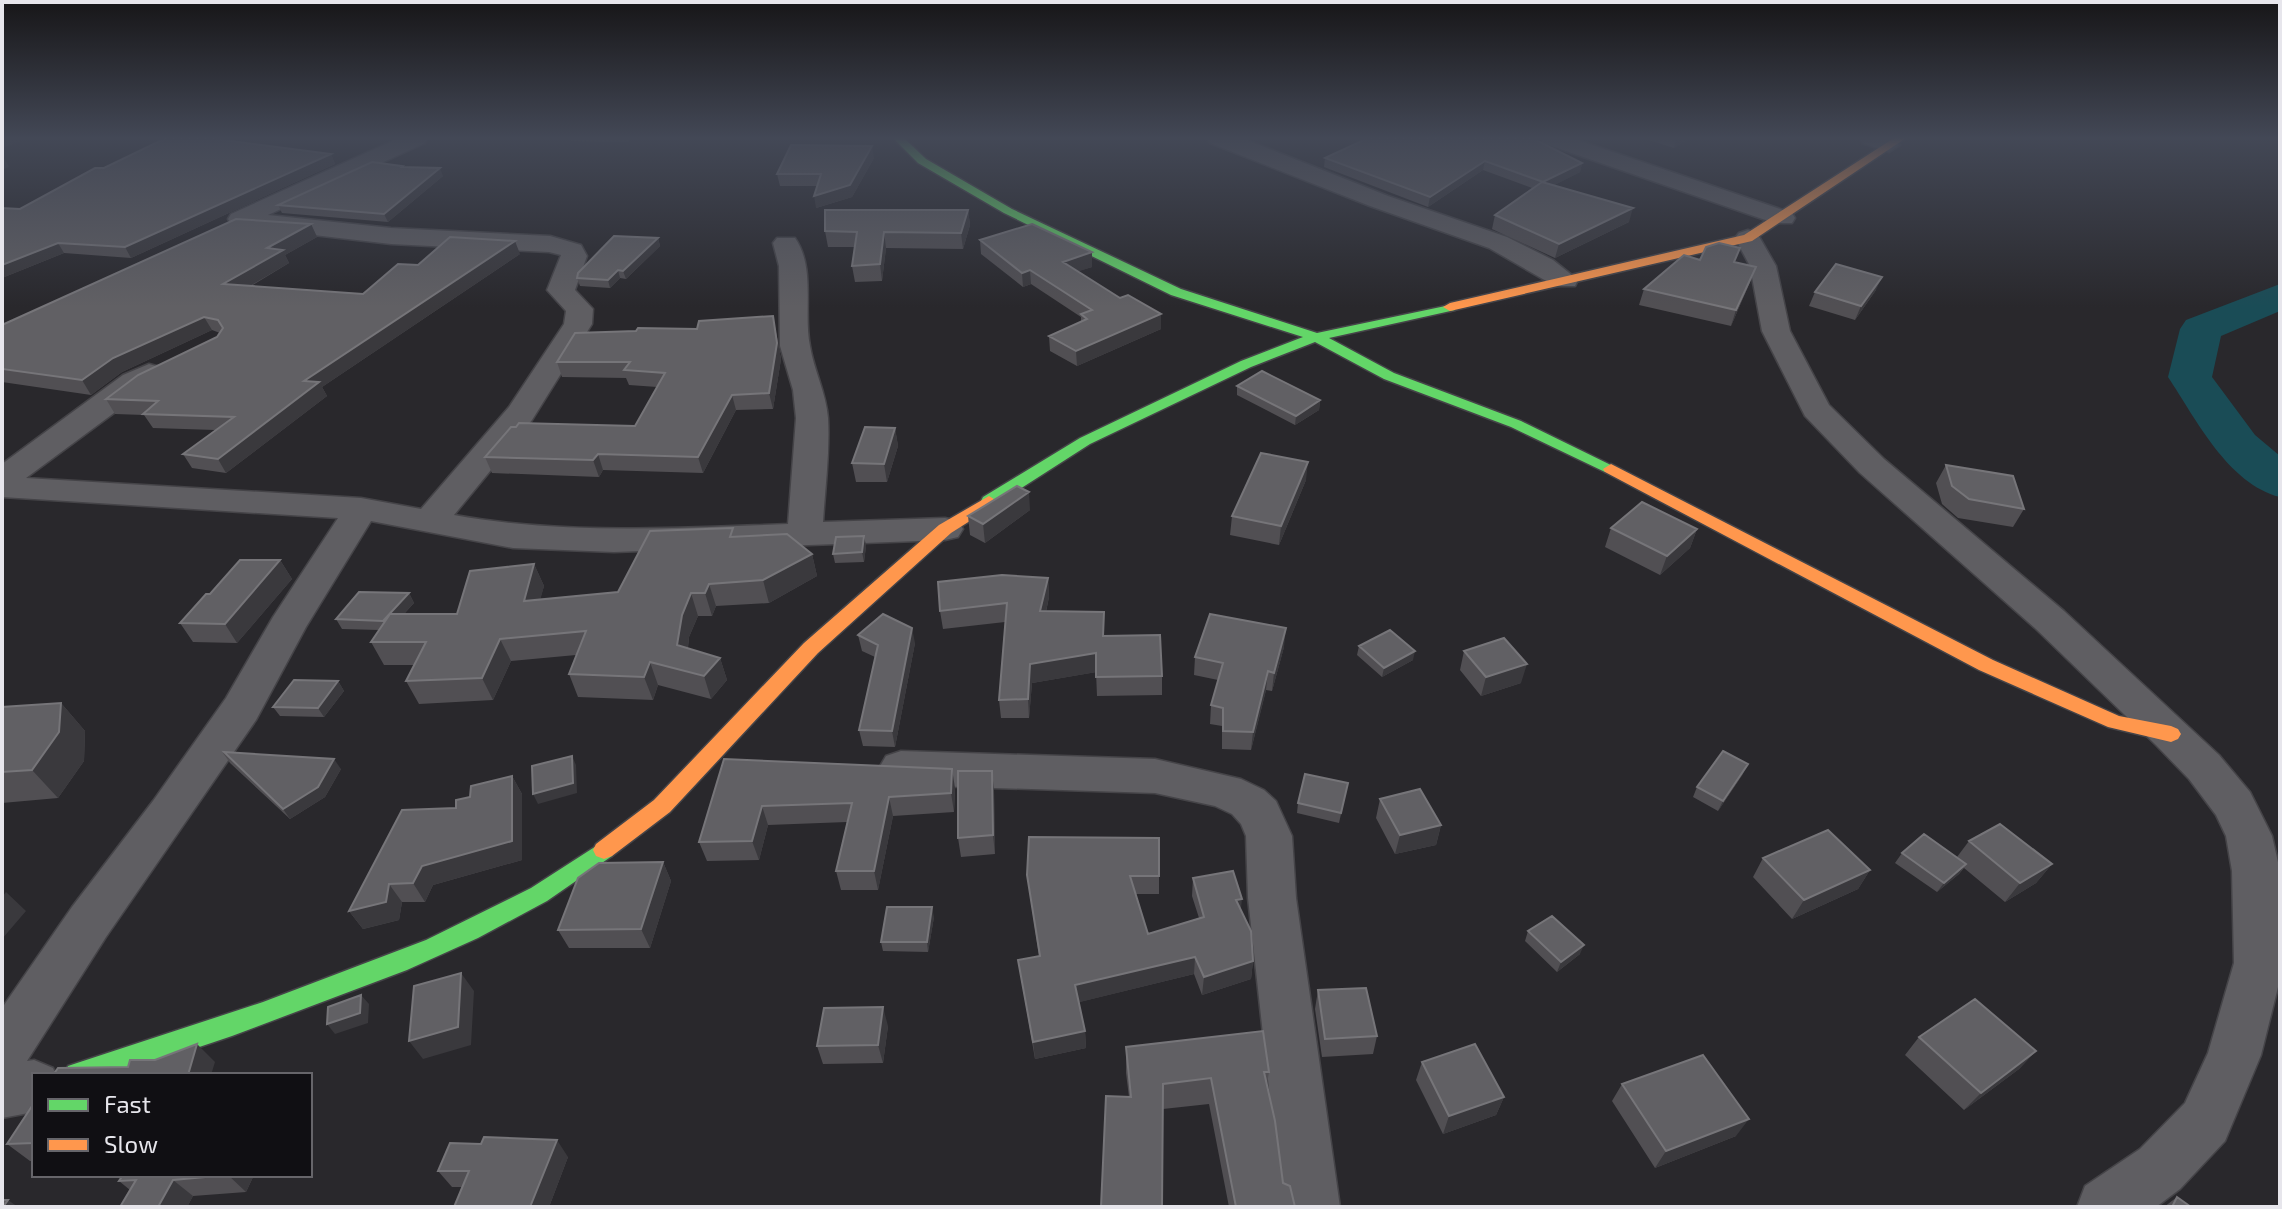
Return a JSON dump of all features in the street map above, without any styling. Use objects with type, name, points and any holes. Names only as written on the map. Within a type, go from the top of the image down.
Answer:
[{"type":"street","points":[[295,194],[225,227],[310,225],[391,236],[550,244],[572,250],[574,256],[561,290],[581,308],[583,314],[578,324],[521,413],[431,520]]},
{"type":"street","points":[[979,194],[1176,292],[1316,337],[1389,376],[1516,424],[1579,452],[1986,665],[2115,722],[2171,734]]},
{"type":"street","points":[[1362,194],[1485,235],[1565,280]]},
{"type":"street","points":[[1715,194],[1783,218]]},
{"type":"street","points":[[84,1073],[191,1041],[422,955],[506,915],[562,883],[662,806],[811,648],[945,529],[1085,441],[1246,364],[1316,337],[1655,262],[1748,238],[1815,194]]},
{"type":"street","points":[[1748,238],[1763,266],[1776,331],[1816,409],[1872,466],[2050,620],[2171,734],[2204,767],[2234,805],[2249,836],[2256,871],[2259,963],[2234,1055],[2205,1122],[2160,1169],[2106,1207]]},
{"type":"street","points":[[786,243],[791,256],[795,346],[808,390],[812,418],[805,533]]},
{"type":"street","points":[[2,480],[134,381],[179,359]]},
{"type":"street","points":[[2,487],[361,509],[513,537],[557,539],[614,541],[945,529]]},
{"type":"street","points":[[2,1053],[89,922],[241,709],[287,626],[361,509]]},
{"type":"street","points":[[710,755],[764,762]]},
{"type":"street","points":[[852,766],[1155,776],[1206,785],[1248,802],[1260,814],[1269,836],[1272,898],[1311,1207]]},
{"type":"street","points":[[2,1092],[32,1086]]},
{"type":"building","points":[[47,194],[241,194],[125,247],[58,243],[2,265],[2,208],[20,209]]},
{"type":"building","points":[[301,194],[408,194],[384,214],[278,205]]},
{"type":"building","points":[[1524,194],[1585,194],[1633,208],[1559,244],[1495,215]]},
{"type":"building","points":[[825,210],[968,210],[961,233],[884,232],[880,264],[852,266],[857,232],[825,231]]},
{"type":"building","points":[[236,219],[311,224],[267,248],[283,250],[223,284],[363,294],[398,264],[418,265],[450,237],[515,241],[304,381],[319,382],[218,459],[183,454],[234,417],[143,414],[158,401],[106,399],[138,375],[217,337],[223,328],[218,320],[204,317],[113,358],[82,380],[2,369],[2,325]]},
{"type":"building","points":[[1032,224],[1092,252],[1063,262],[1120,298],[1128,295],[1161,314],[1076,351],[1049,336],[1087,319],[1081,314],[1092,310],[1030,270],[1022,273],[980,240]]},
{"type":"building","points":[[614,236],[658,238],[623,271],[618,270],[608,280],[577,278],[578,273]]},
{"type":"building","points":[[1719,243],[1740,248],[1734,262],[1756,267],[1736,310],[1644,289],[1684,255],[1700,260],[1706,247]]},
{"type":"building","points":[[1836,264],[1882,277],[1861,306],[1815,292]]},
{"type":"building","points":[[773,316],[777,343],[769,393],[732,395],[698,457],[598,454],[593,460],[485,457],[511,427],[519,423],[635,426],[665,373],[624,370],[630,362],[557,362],[575,333],[636,331],[638,328],[697,329],[699,321]]},
{"type":"building","points":[[1262,371],[1320,400],[1296,416],[1237,386]]},
{"type":"building","points":[[865,427],[895,428],[884,464],[852,463]]},
{"type":"building","points":[[1261,453],[1308,462],[1281,526],[1232,516]]},
{"type":"building","points":[[1946,465],[2013,476],[2024,509],[1969,499],[1952,486]]},
{"type":"building","points":[[1017,486],[1029,492],[983,524],[968,516]]},
{"type":"building","points":[[1642,502],[1697,529],[1667,556],[1611,528]]},
{"type":"building","points":[[733,528],[730,537],[787,534],[812,554],[763,580],[709,584],[705,593],[691,593],[682,615],[677,645],[720,658],[704,676],[650,662],[644,677],[569,674],[586,631],[500,639],[482,678],[406,681],[426,642],[371,642],[390,614],[457,614],[470,571],[534,564],[524,601],[618,592],[650,531]]},
{"type":"building","points":[[864,536],[862,552],[833,554],[836,537]]},
{"type":"building","points":[[240,560],[280,560],[225,624],[180,623],[206,594],[210,594]]},
{"type":"building","points":[[1002,575],[1048,578],[1040,611],[1104,612],[1103,636],[1160,635],[1162,676],[1096,677],[1096,653],[1030,664],[1028,699],[999,700],[1007,603],[940,611],[938,582]]},
{"type":"building","points":[[359,592],[409,593],[383,621],[336,619]]},
{"type":"building","points":[[883,614],[912,628],[892,731],[859,730],[878,645],[858,635]]},
{"type":"building","points":[[1210,614],[1286,628],[1274,673],[1268,671],[1253,732],[1223,731],[1223,708],[1211,705],[1223,663],[1195,657]]},
{"type":"building","points":[[1390,630],[1415,651],[1384,668],[1359,646]]},
{"type":"building","points":[[1504,638],[1527,664],[1486,677],[1464,651]]},
{"type":"building","points":[[294,680],[338,681],[318,708],[273,707]]},
{"type":"building","points":[[61,703],[59,732],[32,770],[2,772],[2,707]]},
{"type":"building","points":[[1723,751],[1748,764],[1723,801],[1697,787]]},
{"type":"building","points":[[224,752],[334,759],[318,787],[283,809]]},
{"type":"building","points":[[572,756],[573,783],[533,794],[532,766]]},
{"type":"building","points":[[724,759],[952,769],[951,793],[889,797],[874,871],[836,871],[852,803],[762,806],[752,841],[699,842]]},
{"type":"building","points":[[958,771],[992,771],[993,835],[958,838]]},
{"type":"building","points":[[1305,774],[1348,783],[1341,813],[1298,803]]},
{"type":"building","points":[[512,776],[512,841],[422,866],[413,883],[389,884],[386,902],[349,911],[402,810],[456,808],[456,800],[470,797],[471,786]]},
{"type":"building","points":[[1420,789],[1441,825],[1400,835],[1380,799]]},
{"type":"building","points":[[2000,824],[2052,864],[2020,883],[1969,841]]},
{"type":"building","points":[[1828,830],[1870,870],[1804,900],[1763,858]]},
{"type":"building","points":[[1924,834],[1966,864],[1944,883],[1902,853]]},
{"type":"building","points":[[1029,837],[1159,838],[1159,876],[1130,876],[1148,934],[1204,917],[1193,878],[1233,871],[1242,899],[1236,900],[1251,931],[1253,961],[1204,977],[1195,957],[1075,985],[1085,1031],[1033,1042],[1018,960],[1040,956],[1027,875]]},
{"type":"building","points":[[663,862],[641,929],[558,930],[578,878],[599,863]]},
{"type":"building","points":[[887,907],[932,907],[927,942],[881,942]]},
{"type":"building","points":[[1552,916],[1584,945],[1561,962],[1528,931]]},
{"type":"building","points":[[461,973],[458,1027],[409,1041],[414,986]]},
{"type":"building","points":[[1366,988],[1377,1036],[1325,1039],[1318,990]]},
{"type":"building","points":[[361,995],[360,1013],[327,1024],[328,1007]]},
{"type":"building","points":[[1975,999],[2036,1051],[1981,1093],[1919,1037]]},
{"type":"building","points":[[883,1007],[878,1045],[817,1046],[824,1008]]},
{"type":"building","points":[[1263,1031],[1269,1072],[1264,1072],[1275,1121],[1283,1183],[1290,1186],[1295,1207],[1236,1207],[1211,1078],[1163,1084],[1162,1207],[1101,1207],[1106,1096],[1131,1097],[1126,1047]]},
{"type":"building","points":[[197,1044],[189,1073],[54,1073],[58,1068],[128,1067],[130,1060],[155,1060]]},
{"type":"building","points":[[1475,1044],[1504,1097],[1449,1116],[1422,1062]]},
{"type":"building","points":[[1703,1055],[1749,1119],[1666,1151],[1622,1084]]},
{"type":"building","points":[[32,1106],[32,1143],[7,1144]]},
{"type":"building","points":[[484,1137],[557,1140],[530,1207],[454,1207],[469,1171],[438,1171],[450,1143],[481,1144]]},
{"type":"building","points":[[122,1177],[205,1177],[173,1180],[158,1207],[120,1207],[136,1180],[119,1181]]},
{"type":"building","points":[[2177,1197],[2191,1207],[2172,1207]]},
{"type":"waterway","points":[[2280,296],[2201,329],[2190,377],[2238,445],[2280,482]]},
{"type":"traffic: fast","points":[[979,194],[1176,292],[1316,337],[1389,376],[1516,424],[1611,469]]},
{"type":"traffic: fast","points":[[989,501],[1085,441],[1246,364],[1316,337],[1450,307]]},
{"type":"traffic: fast","points":[[83,1073],[263,1014],[434,948],[539,895],[604,850]]},
{"type":"traffic: slow","points":[[1450,307],[1748,238],[1815,194]]},
{"type":"traffic: slow","points":[[1611,469],[1986,665],[2115,722],[2171,734]]},
{"type":"traffic: slow","points":[[604,850],[662,806],[811,648],[945,529],[989,501]]}]
